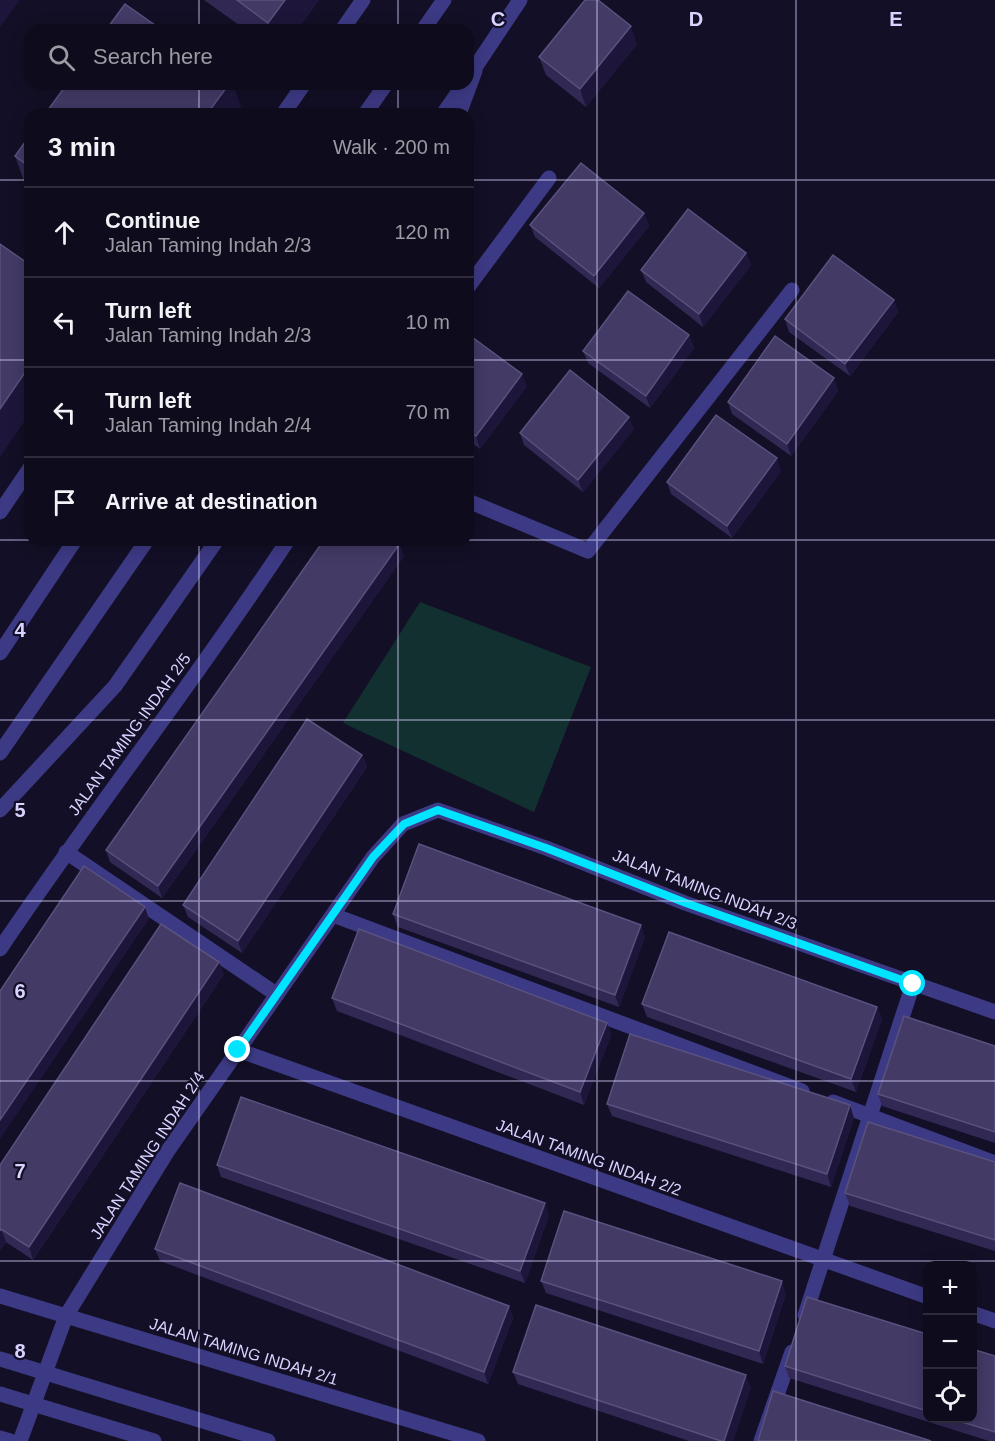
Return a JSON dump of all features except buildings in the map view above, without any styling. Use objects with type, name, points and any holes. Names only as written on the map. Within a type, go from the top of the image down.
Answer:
[{"type":"street","points":[[346,24],[363,0]]},
{"type":"street","points":[[427,24],[444,0]]},
{"type":"street","points":[[474,69],[520,0]]},
{"type":"street","points":[[474,74],[478,63]]},
{"type":"street","points":[[287,108],[300,90]]},
{"type":"street","points":[[369,108],[382,90]]},
{"type":"street","points":[[447,108],[460,90]]},
{"type":"street","points":[[461,108],[468,90]]},
{"type":"street","points":[[474,279],[549,178]]},
{"type":"street","points":[[474,504],[588,551],[792,290]]},
{"type":"street","points":[[0,512],[24,477]]},
{"type":"street","points":[[0,653],[71,546]]},
{"type":"street","points":[[0,753],[143,546]]},
{"type":"street","points":[[0,810],[115,686],[213,546]]},
{"type":"street","name":"JALAN TAMING INDAH 2/5","points":[[0,950],[66,852],[284,546]]},
{"type":"street","name":"JALAN TAMING INDAH 2/3","points":[[404,824],[438,810],[546,848],[686,903],[995,1012]]},
{"type":"street","name":"JALAN TAMING INDAH 2/4","points":[[20,1441],[43,1372],[66,1316],[167,1152],[373,857],[404,824]]},
{"type":"street","points":[[66,852],[276,994]]},
{"type":"street","points":[[333,915],[995,1163]]},
{"type":"street","points":[[761,1441],[913,984]]},
{"type":"street","name":"JALAN TAMING INDAH 2/2","points":[[238,1050],[923,1296]]},
{"type":"street","name":"JALAN TAMING INDAH 2/1","points":[[0,1296],[478,1441]]},
{"type":"street","points":[[977,1315],[995,1321]]},
{"type":"street","points":[[0,1359],[268,1441]]},
{"type":"street","points":[[0,1394],[154,1441]]},
{"type":"street","points":[[0,1438],[10,1441]]},
{"type":"green space","points":[[420,602],[591,667],[534,812],[343,723]]},
{"type":"route","points":[[238,1050],[373,857],[404,824],[438,810],[546,848],[686,903],[913,984]]}]
